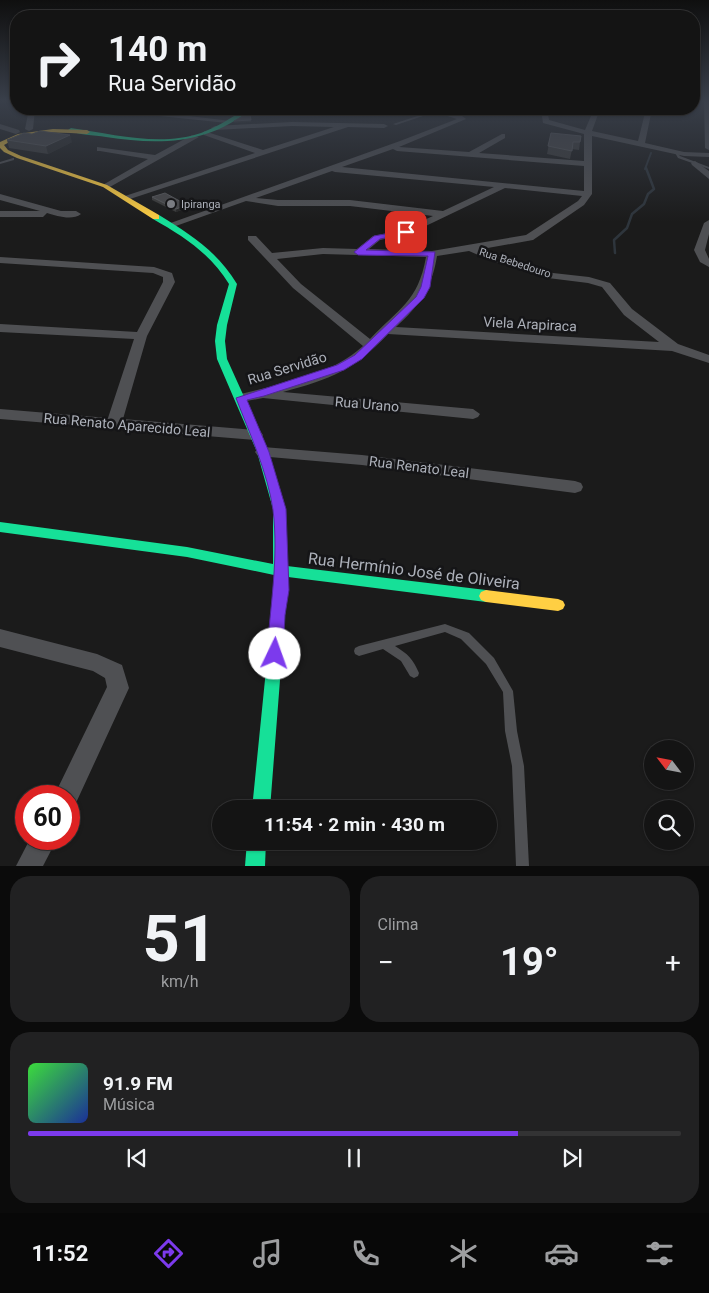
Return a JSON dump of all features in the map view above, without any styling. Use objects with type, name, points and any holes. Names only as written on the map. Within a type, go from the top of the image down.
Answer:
[{"type":"main road","points":[[1,141],[1,148],[6,151],[106,186],[127,197],[170,225],[216,259],[227,272],[233,284],[220,341],[222,359],[241,398],[263,452],[279,509],[282,590],[277,615],[273,693],[262,800]]},
{"type":"main road","points":[[0,155],[35,162]]},
{"type":"main road","name":"Rua Hermínio José de Oliveira","points":[[0,527],[187,552],[281,571],[558,605]]},
{"type":"main road","points":[[255,866],[256,850]]},
{"type":"street","points":[[106,186],[190,141]]},
{"type":"street","points":[[230,141],[263,153]]},
{"type":"street","points":[[127,197],[298,141]]},
{"type":"street","points":[[170,225],[246,200],[406,141]]},
{"type":"street","points":[[472,154],[493,141]]},
{"type":"street","points":[[271,256],[316,252],[432,254],[473,249],[530,238],[581,203],[588,194],[588,141]]},
{"type":"street","points":[[629,141],[698,156],[709,154]]},
{"type":"street","points":[[454,144],[480,149]]},
{"type":"street","points":[[100,149],[157,158]]},
{"type":"street","points":[[386,149],[589,164]]},
{"type":"street","points":[[695,163],[708,172]]},
{"type":"street","points":[[331,168],[588,194]]},
{"type":"street","points":[[358,252],[377,238],[406,232],[503,186]]},
{"type":"street","points":[[0,198],[3,205],[0,208]]},
{"type":"street","points":[[0,198],[61,214]]},
{"type":"street","points":[[246,200],[278,203],[350,203],[444,214]]},
{"type":"street","points":[[0,214],[76,214]]},
{"type":"street","points":[[709,223],[705,241],[698,250],[699,254],[709,264]]},
{"type":"street","points":[[252,238],[271,256],[297,286],[370,346]]},
{"type":"street","name":"Rua Bebedouro","points":[[473,249],[496,259],[552,276],[589,280],[606,285],[628,312],[672,347],[709,359]]},
{"type":"street","name":"Rua Servidão","points":[[241,398],[260,394],[341,367],[359,357],[420,298],[429,277],[432,254]]},
{"type":"street","points":[[0,260],[154,270],[168,276],[169,282],[141,336],[114,424]]},
{"type":"street","points":[[0,328],[141,336]]},
{"type":"street","name":"Viela Arapiraca","points":[[385,330],[672,347]]},
{"type":"street","name":"Rua Urano","points":[[260,394],[473,414]]},
{"type":"street","name":"Rua Renato Aparecido Leal","points":[[0,414],[255,435]]},
{"type":"street","name":"Rua Renato Leal","points":[[263,452],[362,460],[575,487]]},
{"type":"street","points":[[0,638],[97,663],[115,672],[118,688],[71,785]]},
{"type":"street","points":[[29,866],[38,850]]},
{"type":"lane","points":[[675,152],[679,158],[695,163]]},
{"type":"lane","points":[[0,163],[13,159]]},
{"type":"lane","points":[[359,652],[445,628],[465,636],[490,661],[508,691],[511,731],[518,766],[524,866]]},
{"type":"lane","points":[[384,644],[405,658],[414,673]]},
{"type":"building","points":[[16,141],[56,141],[46,146]]},
{"type":"building","points":[[549,141],[580,141],[573,142],[572,151],[548,146]]},
{"type":"building","points":[[165,193],[187,205],[176,209],[152,197]]},
{"type":"waterway","points":[[645,169],[651,153]]},
{"type":"waterway","points":[[615,253],[614,240],[627,228],[632,214],[644,204],[648,194],[654,189],[646,168]]},
{"type":"traffic: fast","points":[[156,217],[178,230],[210,254],[227,273],[233,284],[222,325],[220,341],[222,359],[263,452],[279,509],[281,590],[262,800]]},
{"type":"traffic: fast","points":[[0,527],[187,552],[281,571],[486,596]]},
{"type":"traffic: fast","points":[[255,866],[256,850]]},
{"type":"traffic: slow","points":[[6,141],[0,145],[6,151],[105,186],[156,217]]},
{"type":"traffic: slow","points":[[486,596],[558,605]]},
{"type":"place","name":"Ipiranga","points":[[171,204]]},
{"type":"route","points":[[275,654],[277,615],[282,590],[279,509],[263,452],[241,398],[286,386],[341,367],[359,357],[420,298],[429,277],[432,254],[358,252],[377,238],[406,232]]}]
